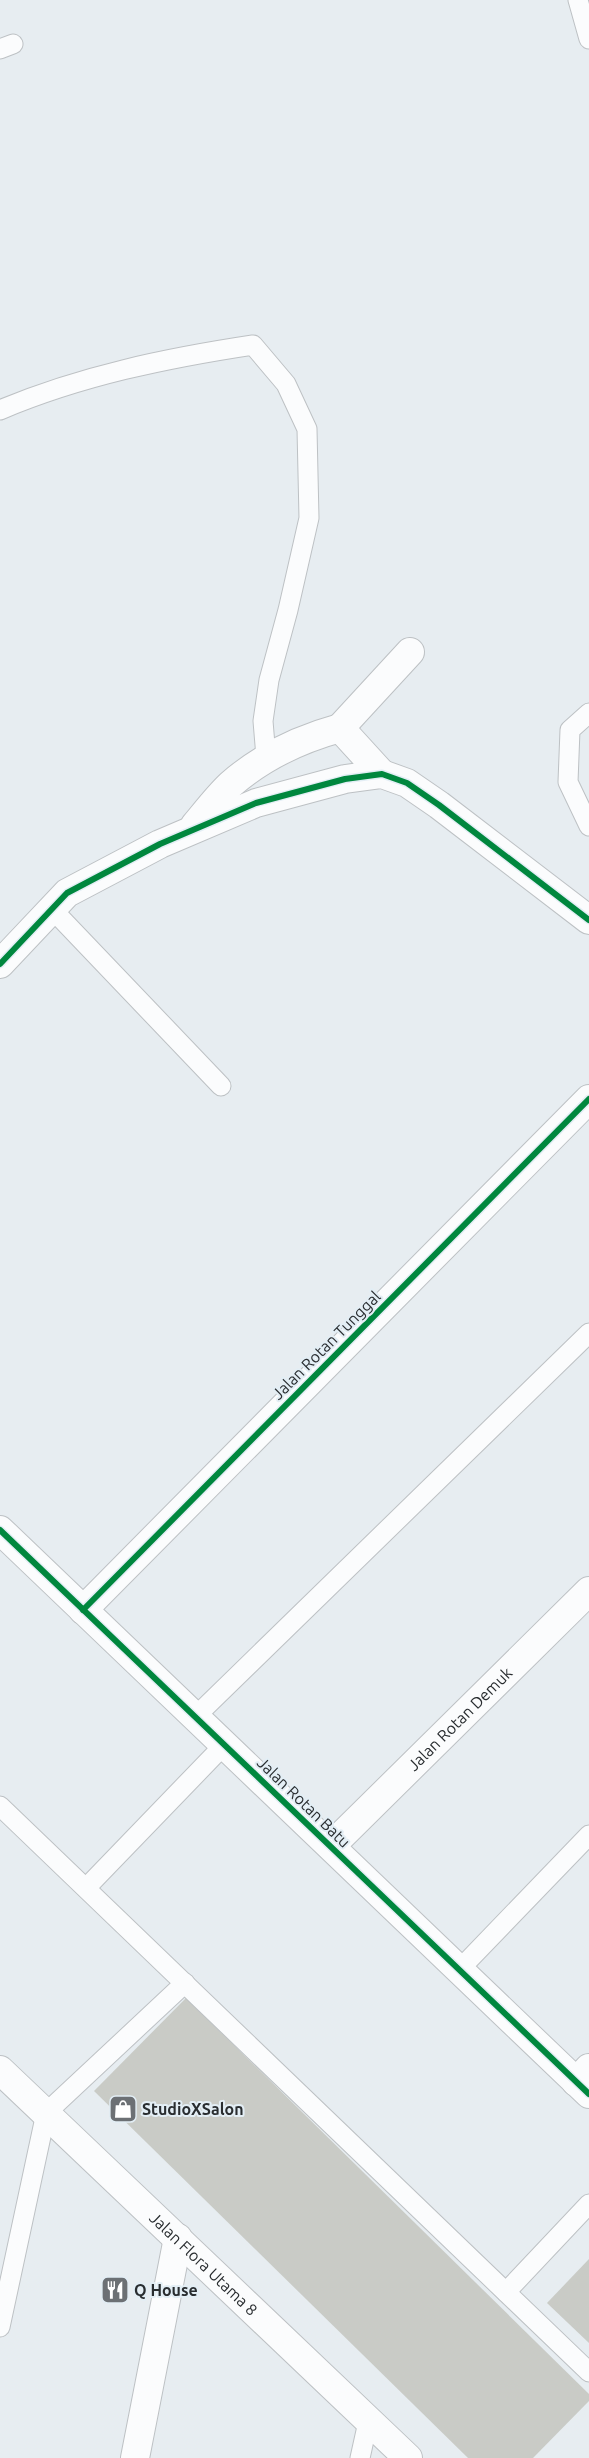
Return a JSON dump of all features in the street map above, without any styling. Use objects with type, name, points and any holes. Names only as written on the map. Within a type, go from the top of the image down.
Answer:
[{"type":"street","points":[[189,832],[230,785],[266,757],[340,728],[410,652]]},
{"type":"street","points":[[340,728],[382,774]]},
{"type":"street","points":[[0,964],[59,901],[160,844],[256,803],[345,779],[382,774],[407,783],[440,805],[589,920]]},
{"type":"street","name":"Jalan Rotan Tunggal","points":[[83,1610],[589,1099]]},
{"type":"street","name":"Jalan Rotan Batu","points":[[0,1530],[459,1970],[585,2081]]},
{"type":"street","name":"Jalan Rotan Demuk","points":[[331,1846],[589,1591]]},
{"type":"street","name":"Jalan Flora Utama 8","points":[[0,2070],[408,2458]]},
{"type":"street","points":[[136,2458],[178,2238]]},
{"type":"lane","points":[[578,0],[589,39]]},
{"type":"lane","points":[[0,410],[43,392],[181,356],[253,345],[286,384],[307,430],[309,518],[288,610],[269,680],[263,721],[266,757]]},
{"type":"lane","points":[[589,713],[570,730],[568,782],[589,826]]},
{"type":"lane","points":[[59,901],[221,1086]]},
{"type":"lane","points":[[195,1717],[589,1332]]},
{"type":"lane","points":[[86,1888],[224,1745]]},
{"type":"lane","points":[[0,1806],[589,2372]]},
{"type":"lane","points":[[459,1970],[589,1835]]},
{"type":"lane","points":[[0,2327],[46,2113],[185,1984]]},
{"type":"lane","points":[[506,2292],[589,2204]]},
{"type":"lane","points":[[360,2458],[368,2422]]},
{"type":"building","points":[[186,1998],[589,2394],[589,2401],[533,2458],[468,2458],[94,2091]]},
{"type":"building","points":[[589,2259],[589,2343],[547,2303]]},
{"type":"cycle path","points":[[0,964],[67,893],[160,844],[256,803],[345,779],[382,774],[407,783],[439,805],[589,920]]},
{"type":"cycle path","points":[[83,1610],[589,1099]]},
{"type":"cycle path","points":[[0,1530],[589,2094]]},
{"type":"place","name":"StudioXSalon","points":[[123,2109]]},
{"type":"place","name":"Q House","points":[[115,2290]]}]
